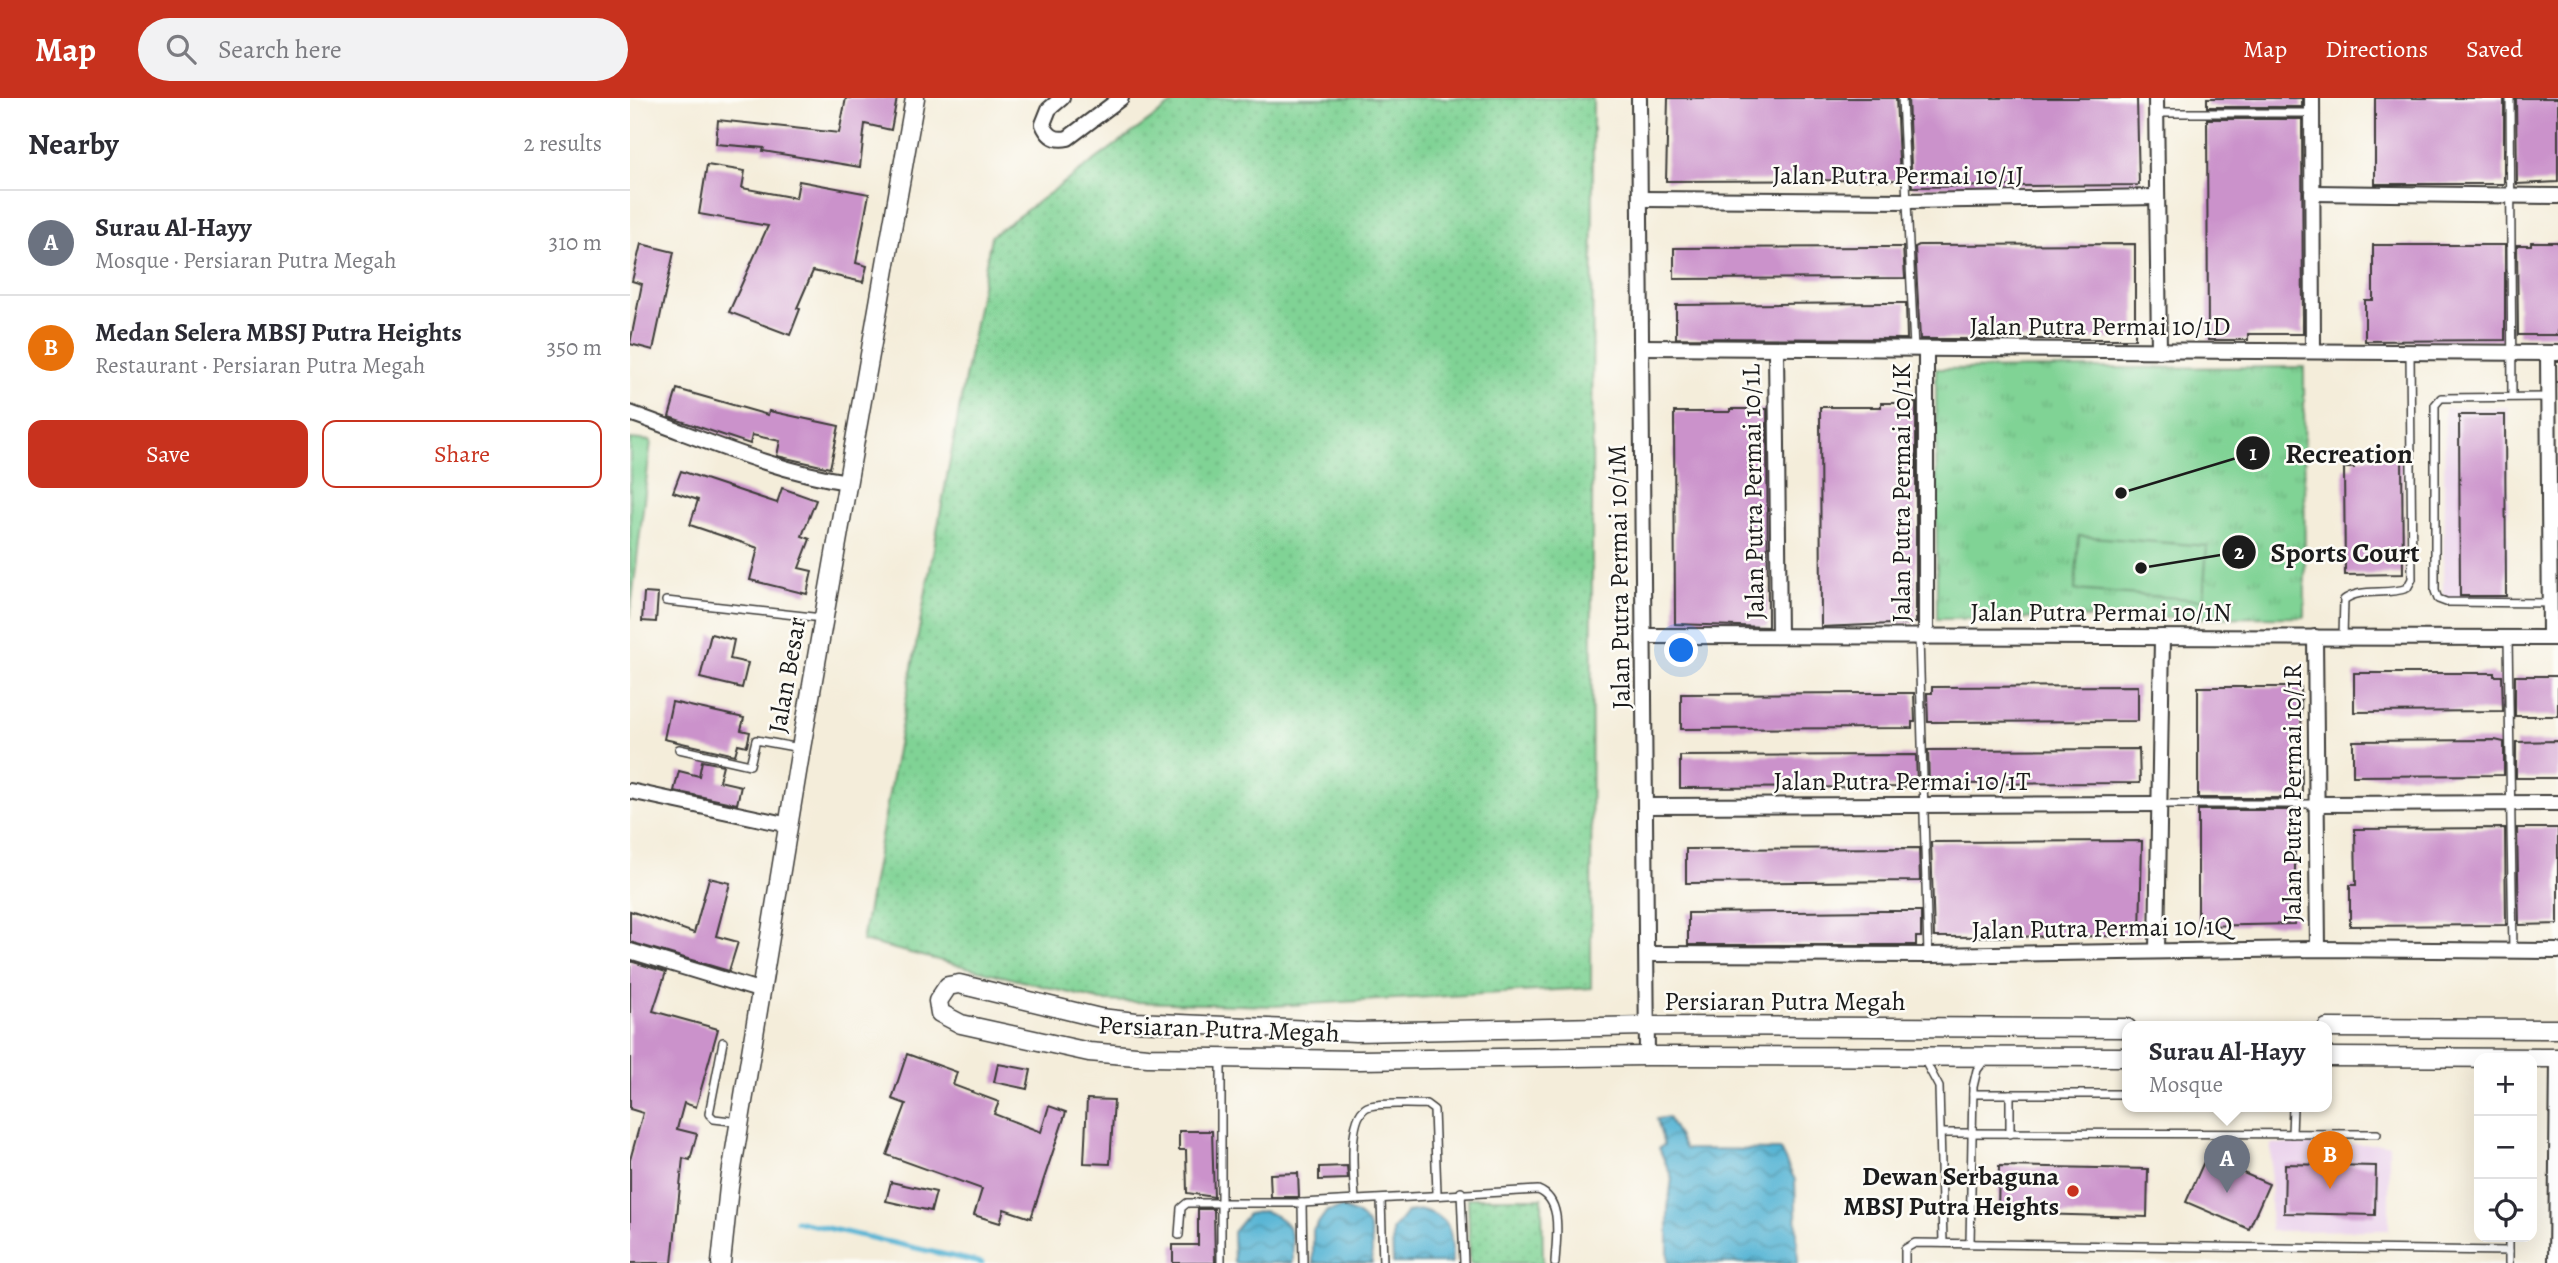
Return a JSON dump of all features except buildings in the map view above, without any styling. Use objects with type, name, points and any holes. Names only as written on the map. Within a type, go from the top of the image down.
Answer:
[{"type":"street","name":"Jalan Besar","points":[[721,1263],[729,1187],[801,748],[915,98]]},
{"type":"street","points":[[1062,98],[1049,108],[1043,124],[1047,132],[1061,139],[1069,138],[1121,98]]},
{"type":"street","name":"Jalan Putra Permai 10/1M","points":[[1639,98],[1647,1056]]},
{"type":"street","points":[[2312,105],[2313,352]]},
{"type":"street","points":[[2156,106],[2159,351]]},
{"type":"street","points":[[2312,193],[2558,196]]},
{"type":"street","name":"Jalan Putra Permai 10/1J","points":[[1640,199],[1907,201],[2157,197]]},
{"type":"street","name":"Jalan Putra Permai 10/1D","points":[[1641,347],[2553,353]]},
{"type":"street","name":"Jalan Putra Permai 10/1L","points":[[1776,348],[1779,636]]},
{"type":"street","name":"Jalan Putra Permai 10/1K","points":[[1920,349],[1922,637]]},
{"type":"street","points":[[2553,353],[2548,397],[2553,480],[2550,603],[2554,638]]},
{"type":"street","points":[[630,412],[758,458],[825,479],[848,482]]},
{"type":"street","name":"Jalan Putra Permai 10/1N","points":[[1644,636],[2554,638]]},
{"type":"street","points":[[2157,951],[2162,637]]},
{"type":"street","name":"Jalan Putra Permai 10/1R","points":[[2315,637],[2318,949]]},
{"type":"street","points":[[630,791],[789,825]]},
{"type":"street","points":[[2316,804],[2558,803]]},
{"type":"street","name":"Jalan Putra Permai 10/1T","points":[[1645,806],[2160,804]]},
{"type":"street","name":"Jalan Putra Permai 10/1Q","points":[[1647,954],[1928,956],[2318,949],[2558,951]]},
{"type":"street","points":[[630,951],[762,991]]},
{"type":"street","name":"Persiaran Putra Megah","points":[[2122,1028],[1647,1026],[1356,1032],[1157,1025],[1101,1018],[959,984],[948,986],[938,1001],[940,1013],[949,1020],[1088,1052],[1359,1060],[1647,1056],[2122,1056]]},
{"type":"street","points":[[2332,1028],[2558,1029]]},
{"type":"street","points":[[2332,1057],[2558,1058],[2556,1263]]},
{"type":"lane","points":[[1902,98],[1907,201],[1920,349]]},
{"type":"lane","points":[[2510,98],[2512,396]]},
{"type":"lane","points":[[2156,106],[2312,105]]},
{"type":"lane","points":[[2343,637],[2344,600],[2357,594],[2396,593],[2407,588],[2412,579],[2410,352]]},
{"type":"lane","points":[[2548,397],[2441,398],[2435,405],[2435,591],[2438,599],[2446,602],[2550,603]]},
{"type":"lane","points":[[666,601],[824,618]]},
{"type":"lane","points":[[1922,637],[1922,805],[1928,956]]},
{"type":"lane","points":[[2508,638],[2513,952]]},
{"type":"lane","points":[[679,749],[750,765],[756,740],[801,748]]},
{"type":"lane","points":[[2160,804],[2316,804]]},
{"type":"lane","points":[[723,1042],[709,1114],[714,1119],[740,1123]]},
{"type":"lane","points":[[1922,1056],[1939,1087],[1943,1243]]},
{"type":"lane","points":[[1970,1243],[1973,1091],[1978,1070],[1988,1056]]},
{"type":"lane","points":[[1221,1057],[1221,1263]]},
{"type":"lane","points":[[1973,1091],[2010,1094],[2122,1094]]},
{"type":"lane","points":[[2010,1094],[2010,1134]]},
{"type":"lane","points":[[1354,1199],[1354,1126],[1359,1114],[1368,1106],[1426,1104],[1434,1110],[1437,1193]]},
{"type":"lane","points":[[2292,1112],[2292,1134]]},
{"type":"lane","points":[[1941,1133],[2377,1134]]},
{"type":"lane","points":[[1180,1235],[1181,1208],[1186,1203],[1302,1203],[1538,1189],[1546,1193],[1553,1203],[1556,1221],[1555,1263]]},
{"type":"lane","points":[[1461,1192],[1464,1263]]},
{"type":"lane","points":[[1381,1199],[1383,1263]]},
{"type":"lane","points":[[1302,1203],[1303,1263]]},
{"type":"lane","points":[[2509,1242],[2509,1263]]},
{"type":"lane","points":[[1905,1263],[1905,1250],[1915,1243],[2509,1251]]},
{"type":"shaded area","points":[[2508,407],[2508,600],[2448,599],[2443,597],[2445,408]]},
{"type":"shaded area","points":[[2271,1144],[2389,1144],[2389,1230],[2270,1231]]},
{"type":"green space","points":[[1180,98],[1593,98],[1591,988],[1272,1006],[1102,1001],[862,941],[991,236]]},
{"type":"green space","points":[[2304,367],[2305,617],[1937,619],[1936,369]]},
{"type":"green space","points":[[630,439],[651,441],[630,618]]},
{"type":"green space","points":[[2079,536],[2207,546],[2203,600],[2075,590]]},
{"type":"green space","points":[[1468,1198],[1542,1198],[1543,1263],[1470,1263]]},
{"type":"water","points":[[1668,1117],[1685,1149],[1780,1150],[1795,1180],[1798,1263],[1668,1263],[1668,1208],[1672,1178],[1659,1148],[1664,1145],[1657,1119]]},
{"type":"water","points":[[1342,1208],[1360,1216],[1366,1222],[1371,1235],[1372,1263],[1313,1263],[1313,1230],[1327,1211]]},
{"type":"water","points":[[1422,1210],[1440,1218],[1449,1229],[1452,1263],[1393,1263],[1392,1231],[1407,1212]]},
{"type":"water","points":[[1263,1211],[1286,1223],[1293,1244],[1293,1263],[1234,1263],[1233,1232],[1248,1214]]},
{"type":"waterway","points":[[796,1221],[982,1263]]},
{"type":"place","name":"Recreation","points":[[2121,493]]},
{"type":"place","name":"Sports Court","points":[[2141,568]]},
{"type":"place","name":"Medan Selera MBSJ Putra Heights","points":[[2330,1189]]},
{"type":"place","name":"Dewan Serbaguna MBSJ Putra Heights","points":[[2073,1191]]},
{"type":"place","name":"Surau Al-Hayy","points":[[2227,1193]]}]
